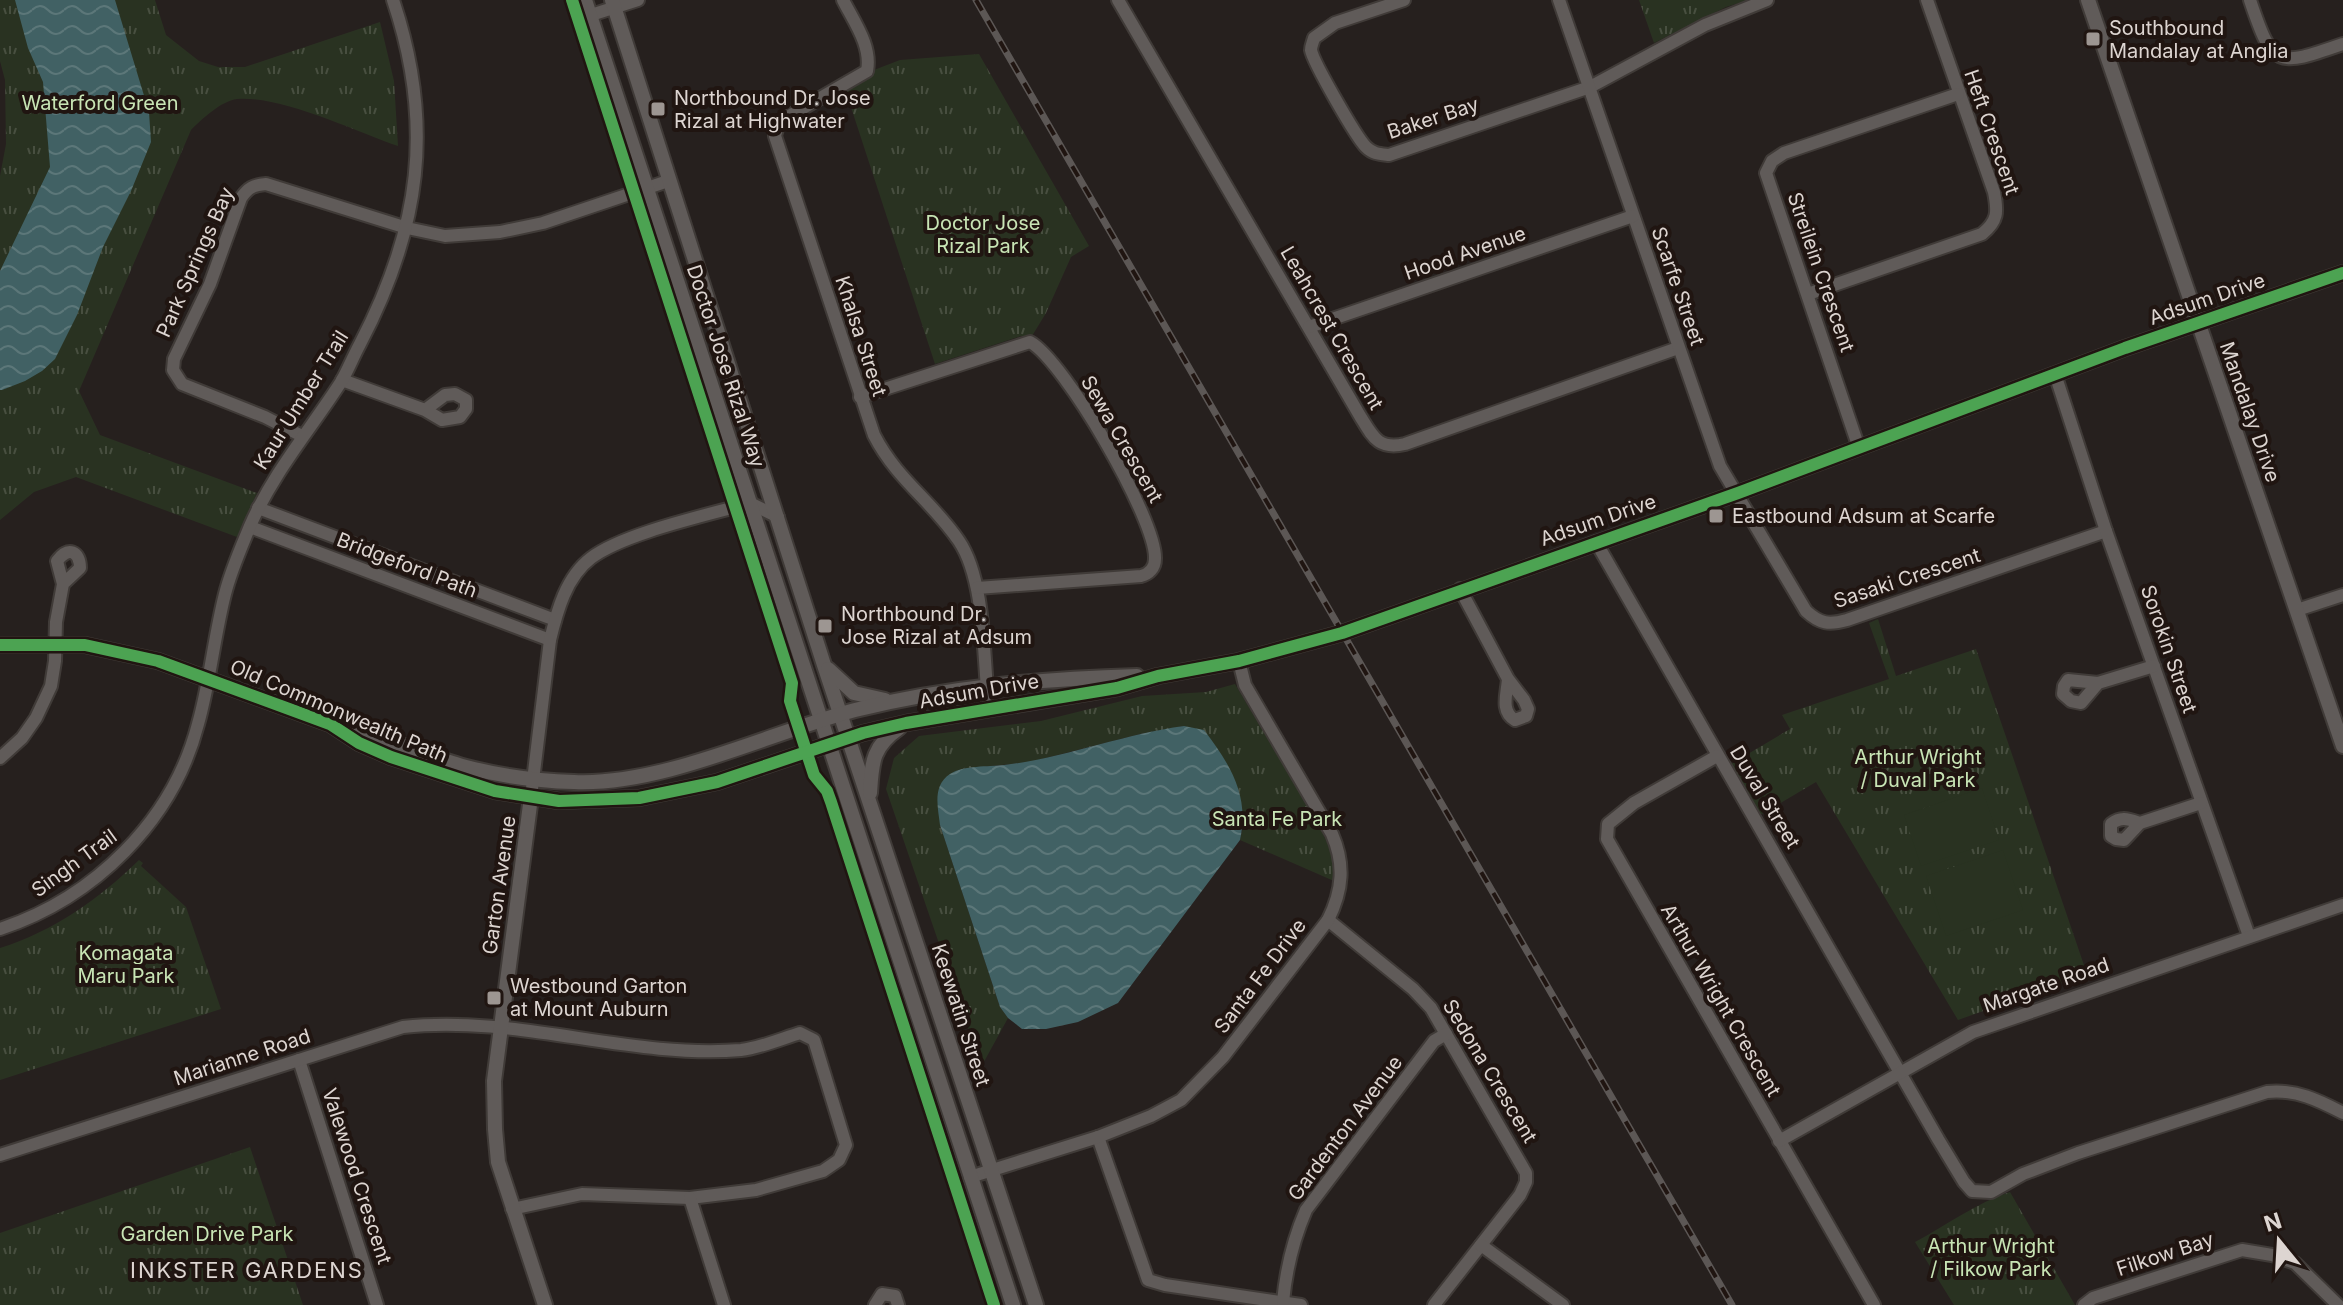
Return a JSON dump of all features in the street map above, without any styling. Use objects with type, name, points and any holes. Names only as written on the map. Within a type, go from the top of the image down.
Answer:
[{"type":"street","name":"Kaur Umber Trail","points":[[207,677],[226,592],[258,508],[302,436],[342,380],[377,314],[407,228],[417,152],[416,106],[412,72],[393,0]]},
{"type":"street","name":"Doctor Jose Rizal Way","points":[[585,0],[830,744]]},
{"type":"street","points":[[591,15],[614,4],[638,0]]},
{"type":"street","name":"Khalsa Street","points":[[843,0],[867,50],[867,71],[791,115],[778,125],[775,136],[860,397],[886,460],[959,540],[967,554],[977,588],[989,710]]},
{"type":"street","name":"Leahcrest Crescent","points":[[1118,0],[1370,433],[1379,443],[1391,447],[1678,348]]},
{"type":"street","name":"Baker Bay","points":[[1404,0],[1335,23],[1314,38],[1311,50],[1356,133],[1366,147],[1376,154],[1389,155],[1590,87]]},
{"type":"street","points":[[1559,0],[1590,87],[1705,25],[1767,0]]},
{"type":"street","name":"Heft Crescent","points":[[1808,294],[1982,234],[1994,224],[1998,211],[1994,192],[1927,0]]},
{"type":"street","name":"Mandalay Drive","points":[[2088,0],[2343,745]]},
{"type":"street","points":[[2250,0],[2268,48],[2282,58],[2299,59],[2343,44]]},
{"type":"street","name":"Doctor Jose Rizal Way","points":[[614,4],[848,738]]},
{"type":"street","name":"Scarfe Street","points":[[1590,87],[1720,466],[1738,493]]},
{"type":"street","name":"Streilein Crescent","points":[[1859,448],[1766,173],[1772,161],[1784,153],[1958,94]]},
{"type":"street","points":[[407,228],[445,236],[500,232],[543,223],[668,181]]},
{"type":"street","name":"Park Springs Bay","points":[[302,436],[265,417],[182,384],[173,370],[174,359],[210,284],[241,198],[247,189],[256,184],[266,184],[407,228]]},
{"type":"street","name":"Hood Avenue","points":[[1309,327],[1633,216]]},
{"type":"street","name":"Adsum Drive","points":[[848,738],[906,723],[1117,688],[1158,676],[1239,661],[1342,633],[1738,493],[2055,374],[2343,273]]},
{"type":"street","name":"Sewa Crescent","points":[[860,397],[1030,342],[1049,358],[1091,419],[1126,479],[1147,525],[1154,546],[1154,566],[1141,576],[977,588]]},
{"type":"street","name":"Sorokin Street","points":[[2055,374],[2106,531],[2249,936]]},
{"type":"street","points":[[342,380],[425,410]]},
{"type":"street","name":"Sasaki Crescent","points":[[1738,493],[1806,611],[1817,621],[1831,624],[2106,531]]},
{"type":"street","points":[[531,797],[550,640],[565,590],[590,558],[617,544],[750,503],[778,517]]},
{"type":"street","name":"Bridgeford Path","points":[[258,508],[555,620]]},
{"type":"street","name":"Bridgeford Path","points":[[250,527],[550,640]]},
{"type":"street","name":"Duval Street","points":[[1596,542],[1901,1072]]},
{"type":"street","points":[[0,758],[22,738],[36,718],[51,686],[56,622],[63,584]]},
{"type":"street","points":[[1460,589],[1508,679]]},
{"type":"street","points":[[2297,610],[2343,595]]},
{"type":"street","name":"Old Commonwealth Path","points":[[0,645],[85,645],[104,648],[207,677],[330,724],[362,731],[465,766],[533,779],[576,783],[647,775],[841,715]]},
{"type":"street","name":"Santa Fe Drive","points":[[970,1177],[1098,1137],[1181,1100],[1223,1057],[1328,920],[1340,891],[1340,854],[1332,834],[1245,685],[1239,661]]},
{"type":"street","points":[[824,665],[854,693],[876,700],[897,701]]},
{"type":"street","points":[[2098,683],[2154,666]]},
{"type":"street","name":"Adsum Drive","points":[[841,715],[897,701],[986,686],[1158,676]]},
{"type":"street","name":"Singh Trail","points":[[0,929],[62,902],[133,846],[158,812],[183,767],[198,726],[207,677]]},
{"type":"street","points":[[869,802],[875,752],[885,739],[906,723]]},
{"type":"street","name":"Old Commonwealth Path","points":[[330,724],[359,743],[422,769],[495,791],[559,801],[639,798],[674,793],[717,782],[848,738]]},
{"type":"street","name":"Keewatin Street","points":[[848,738],[1036,1305]]},
{"type":"street","name":"Keewatin Street","points":[[830,744],[1013,1305]]},
{"type":"street","name":"Arthur Wright Crescent","points":[[1717,756],[1634,803],[1608,824],[1607,839],[1874,1305]]},
{"type":"street","name":"Garton Avenue","points":[[531,797],[494,1081],[495,1129],[498,1162],[545,1305]]},
{"type":"street","points":[[2140,823],[2201,803]]},
{"type":"street","name":"Margate Road","points":[[1779,1141],[1973,1032],[2343,905]]},
{"type":"street","name":"Sedona Crescent","points":[[1328,920],[1413,989],[1431,1008],[1526,1173],[1520,1195],[1434,1305]]},
{"type":"street","name":"Marianne Road","points":[[0,1155],[403,1027],[464,1024],[687,1050],[744,1050],[800,1033],[814,1040],[846,1145],[839,1160],[823,1171],[756,1190],[690,1198],[582,1194],[512,1209]]},
{"type":"street","name":"Gardenton Avenue","points":[[1283,1302],[1285,1275],[1295,1236],[1306,1210],[1434,1041],[1446,1034]]},
{"type":"street","name":"Valewood Crescent","points":[[299,1060],[377,1305]]},
{"type":"street","points":[[1901,1072],[1964,1182],[1972,1191],[1985,1193],[2023,1174],[2078,1153],[2259,1093],[2281,1090],[2312,1097],[2343,1113]]},
{"type":"street","points":[[1098,1137],[1148,1280],[1301,1305]]},
{"type":"street","points":[[690,1198],[724,1305]]},
{"type":"street","points":[[1481,1245],[1563,1305]]},
{"type":"street","name":"Filkow Bay","points":[[2084,1305],[2093,1298],[2242,1250],[2295,1263],[2338,1305]]},
{"type":"street","points":[[875,1305],[882,1294],[895,1296],[898,1305]]},
{"type":"green space","name":"Waterford Green","points":[[0,0],[155,0],[166,35],[199,61],[218,67],[245,67],[380,22],[394,81],[398,146],[318,115],[254,99],[237,99],[212,111],[191,130],[79,391],[100,435],[257,493],[237,537],[76,477],[34,492],[0,520],[0,176],[6,144],[5,80],[0,61]]},
{"type":"green space","points":[[1639,0],[1748,0],[1726,7],[1654,43]]},
{"type":"green space","name":"Doctor Jose Rizal Park","points":[[979,54],[1089,246],[1071,257],[1032,336],[1021,336],[935,364],[846,92],[865,81],[874,70],[900,60]]},
{"type":"green space","name":"Arthur Wright / Duval Park","points":[[1878,619],[1896,676],[1976,649],[2087,974],[1958,1020],[1816,782],[1760,815],[1731,764],[1790,729],[1782,715],[1889,679],[1869,623]]},
{"type":"green space","name":"Santa Fe Park","points":[[1235,684],[1320,827],[1332,854],[1334,881],[1240,840],[1243,827],[1184,726],[1030,762],[962,769],[940,825],[1000,1007],[1008,1018],[980,1069],[886,789],[894,758],[919,736],[1041,721],[1142,696],[1206,692]]},
{"type":"green space","points":[[1982,788],[1999,840],[1921,866],[1904,815]]},
{"type":"green space","points":[[2003,850],[2023,910],[1946,936],[1926,876]]},
{"type":"green space","name":"Komagata Maru Park","points":[[139,860],[143,863],[141,866],[186,907],[221,1009],[0,1080],[0,948],[39,933],[75,912]]},
{"type":"green space","name":"Garden Drive Park","points":[[250,1147],[303,1305],[0,1305],[0,1233]]},
{"type":"green space","name":"Arthur Wright / Filkow Park","points":[[2010,1192],[2075,1305],[1954,1305],[1915,1242],[1973,1208]]},
{"type":"water","points":[[15,0],[115,0],[149,112],[151,142],[55,359],[25,381],[0,390],[0,271],[50,167],[43,82],[28,48]]},
{"type":"water","points":[[1184,726],[1204,730],[1236,781],[1242,809],[1240,840],[1118,1003],[1078,1022],[1046,1029],[1022,1029],[1000,1007],[940,825],[938,791],[941,784],[950,774],[962,769],[1027,762]]},
{"type":"railway","points":[[976,0],[1732,1305]]},
{"type":"cycle path","points":[[572,0],[792,683],[790,701],[814,775],[827,791],[831,802],[994,1305]]},
{"type":"cycle path","points":[[0,645],[85,645],[158,661],[330,724],[359,743],[391,757],[495,791],[559,801],[639,798],[717,782],[863,733],[1117,688],[1158,676],[1239,661],[1342,633],[1738,493],[2125,348],[2343,273]]},
{"type":"place","name":"Southbound Mandalay at Anglia","points":[[2093,39]]},
{"type":"place","name":"Northbound Dr. Jose Rizal at Highwater","points":[[658,109]]},
{"type":"place","name":"Eastbound Adsum at Scarfe","points":[[1716,516]]},
{"type":"place","name":"Northbound Dr. Jose Rizal at Adsum","points":[[825,626]]},
{"type":"place","name":"Westbound Garton at Mount Auburn","points":[[494,998]]},
{"type":"district","name":"INKSTER GARDENS","points":[[247,1270]]}]
